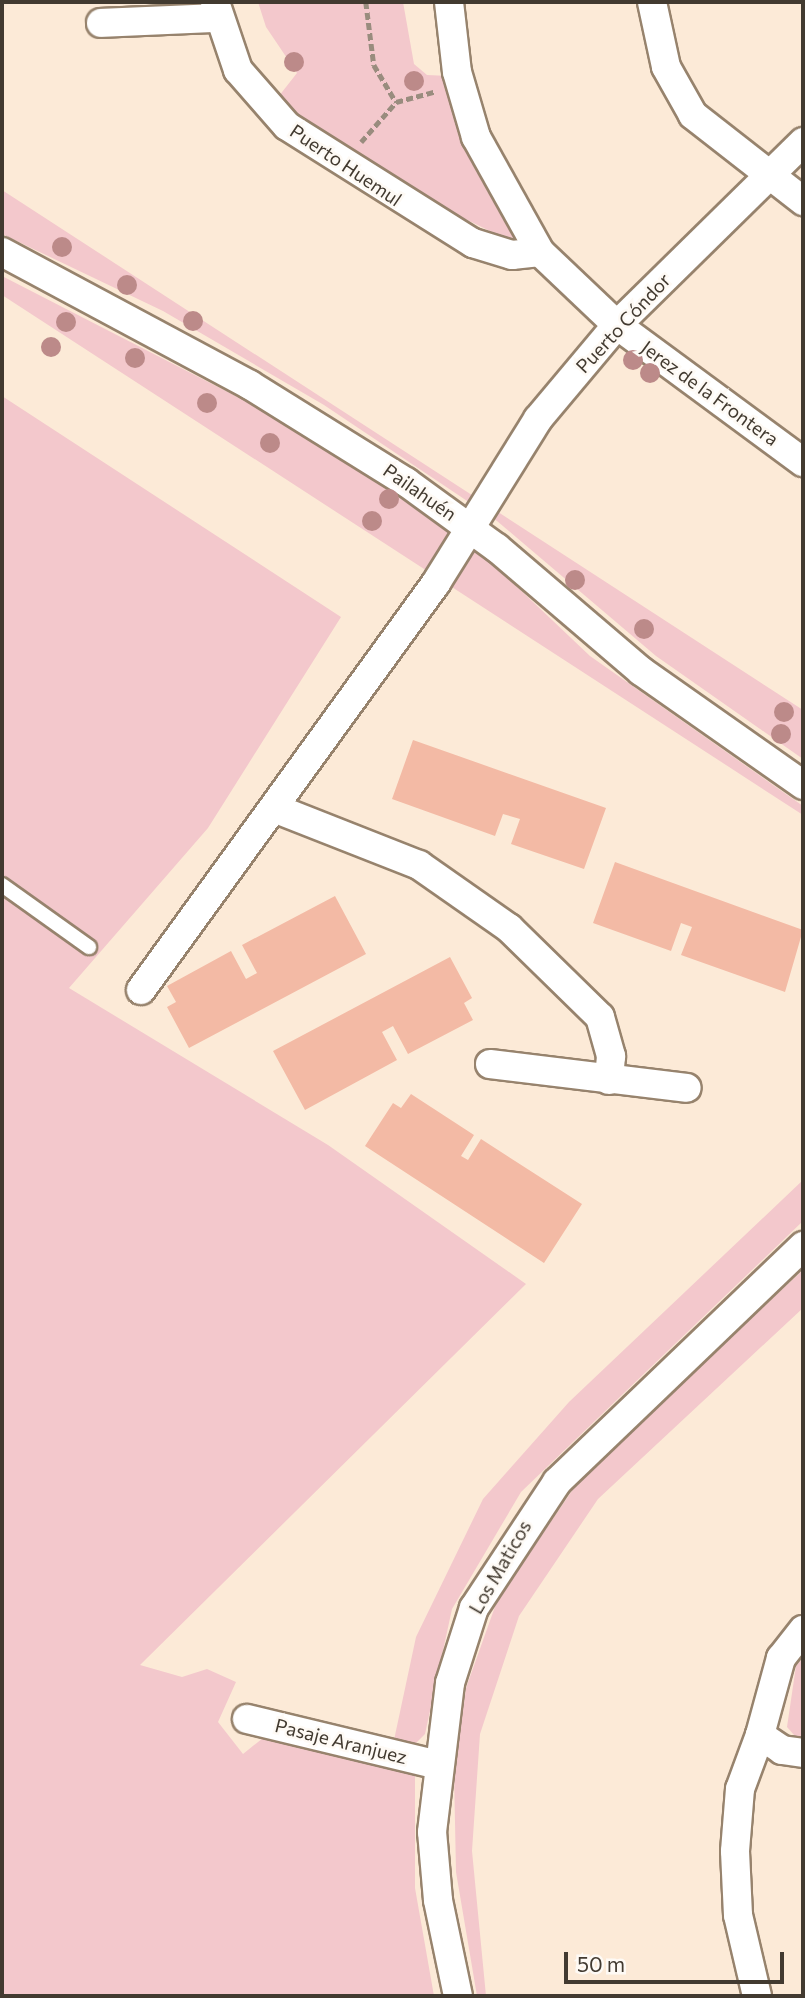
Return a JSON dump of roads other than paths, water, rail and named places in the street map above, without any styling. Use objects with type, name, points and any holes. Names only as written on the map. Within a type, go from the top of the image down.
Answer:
[{"type":"street","name":"Jerez de la Frontera","points":[[449,2],[460,86],[491,174],[540,253],[617,325],[803,462]]},
{"type":"street","points":[[658,6],[666,67],[693,116],[767,176],[803,201]]},
{"type":"street","points":[[101,23],[215,10]]},
{"type":"street","name":"Puerto Huemul","points":[[215,10],[238,70],[265,106],[344,165],[473,243],[512,255],[540,253]]},
{"type":"street","name":"Puerto Cóndor","points":[[141,990],[472,529],[538,419],[617,325],[803,142]]},
{"type":"street","name":"Pailahuén","points":[[2,253],[261,391],[472,529],[641,671],[803,785]]},
{"type":"street","points":[[274,808],[419,865],[509,928],[600,1017],[611,1056],[609,1080]]},
{"type":"street","points":[[490,1064],[687,1088]]},
{"type":"street","name":"Los Maticos","points":[[458,1996],[438,1900],[435,1764],[450,1683],[474,1608],[533,1511],[596,1443],[803,1246]]},
{"type":"street","points":[[757,1996],[738,1914],[735,1851],[740,1789],[760,1734],[780,1658],[803,1630]]},
{"type":"street","name":"Pasaje Aranjuez","points":[[247,1718],[435,1764]]},
{"type":"street","points":[[760,1734],[782,1750],[803,1753]]},
{"type":"lane","points":[[2,885],[89,947]]}]
